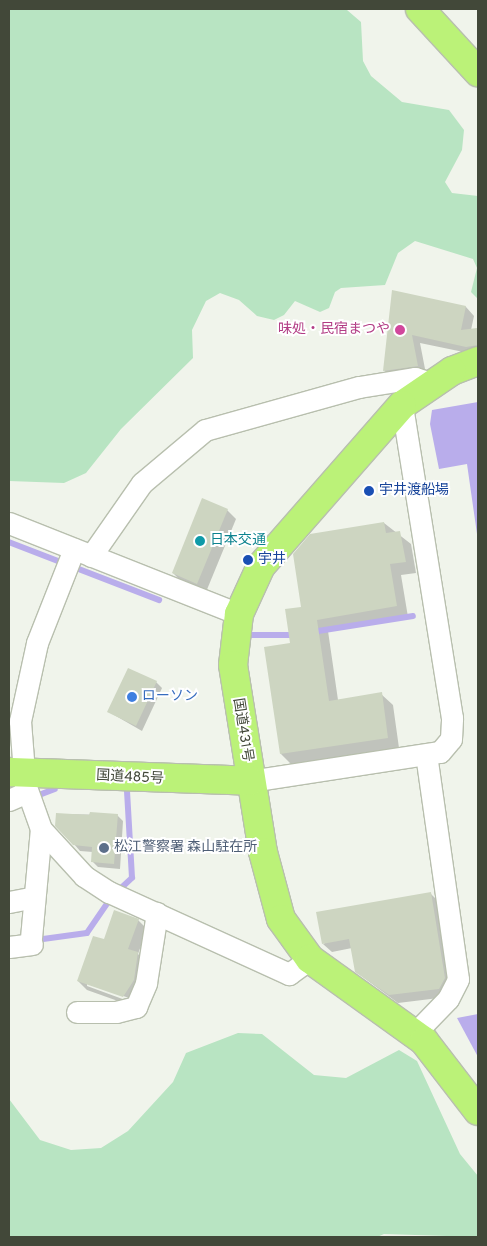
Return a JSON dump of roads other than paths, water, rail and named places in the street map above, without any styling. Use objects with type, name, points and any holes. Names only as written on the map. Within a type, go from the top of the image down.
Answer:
[{"type":"highway","points":[[420,9],[478,72]]},
{"type":"highway","name":"国道431号","points":[[478,361],[431,383],[402,405],[261,566],[239,614],[233,665],[250,781],[271,889],[281,919],[310,959],[415,1033],[453,1073],[478,1112]]},
{"type":"highway","name":"国道485号","points":[[21,788],[250,781]]},
{"type":"street","points":[[310,959],[289,974],[110,892],[84,876],[41,829],[21,788],[20,721],[37,643],[75,559],[142,483],[205,430],[360,387],[416,378],[431,383]]},
{"type":"street","points":[[250,781],[426,755],[447,746],[452,718],[402,405]]},
{"type":"street","points":[[9,523],[75,559],[239,614]]},
{"type":"street","points":[[415,1033],[448,998],[458,979],[426,755]]},
{"type":"street","points":[[9,947],[32,941],[34,897],[41,829]]},
{"type":"street","points":[[9,902],[34,897]]},
{"type":"street","points":[[77,1012],[116,1012],[136,1007],[146,983],[157,913]]},
{"type":"waterway","points":[[9,542],[159,600]]},
{"type":"waterway","points":[[312,632],[413,616]]},
{"type":"waterway","points":[[248,635],[296,635]]},
{"type":"waterway","points":[[34,797],[55,789]]},
{"type":"waterway","points":[[118,891],[132,878],[127,791]]},
{"type":"waterway","points":[[36,940],[87,933],[111,898]]},
{"type":"place","name":"味処・民宿まつや","points":[[400,330]]},
{"type":"place","name":"宇井渡船場","points":[[369,491]]},
{"type":"place","name":"日本交通","points":[[200,541]]},
{"type":"place","name":"宇井","points":[[248,560]]},
{"type":"place","name":"ローソン","points":[[132,697]]},
{"type":"place","name":"松江警察署 森山駐在所","points":[[104,848]]}]
